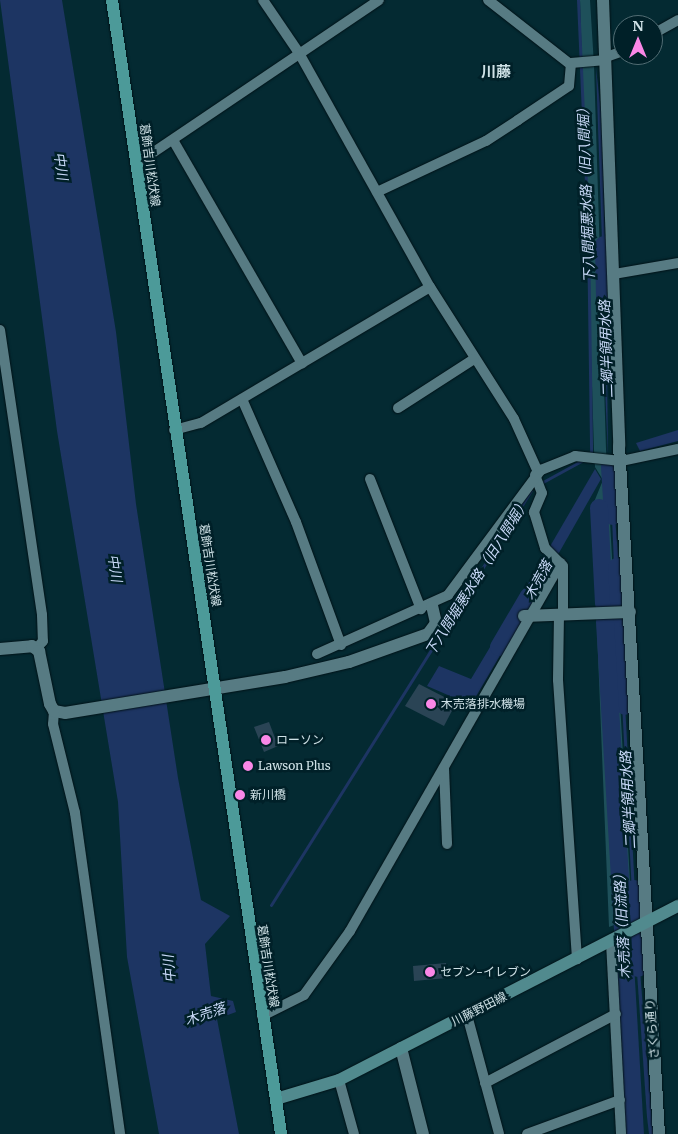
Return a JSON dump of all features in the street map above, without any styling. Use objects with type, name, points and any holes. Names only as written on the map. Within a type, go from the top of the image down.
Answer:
[{"type":"main road","name":"葛飾吉川松伏線","points":[[112,0],[174,430],[216,689],[280,1134]]},
{"type":"main road","name":"川藤野田線","points":[[276,1099],[339,1080],[678,906]]},
{"type":"street","points":[[263,0],[299,53],[430,288],[514,419],[537,474],[542,493],[534,512],[545,548],[560,562],[561,615],[558,680],[577,959]]},
{"type":"street","points":[[136,164],[379,0]]},
{"type":"street","points":[[488,0],[570,63],[599,60],[613,55]]},
{"type":"street","name":"さくら通り","points":[[603,0],[599,60],[614,274],[615,462],[630,612],[643,925],[659,1134]]},
{"type":"street","points":[[663,28],[678,20]]},
{"type":"street","points":[[377,192],[486,141],[570,86],[570,63]]},
{"type":"street","points":[[173,140],[302,363]]},
{"type":"street","points":[[614,274],[678,263]]},
{"type":"street","points":[[174,430],[201,423],[430,288]]},
{"type":"street","points":[[0,330],[42,615],[42,641],[36,649]]},
{"type":"street","points":[[398,408],[474,359]]},
{"type":"street","points":[[242,399],[296,522],[341,644]]},
{"type":"street","points":[[317,654],[427,608],[464,579],[537,474],[575,456],[615,462],[678,448]]},
{"type":"street","points":[[59,712],[216,689],[349,662],[428,634],[436,622],[427,608],[370,479]]},
{"type":"street","points":[[262,1016],[292,1004],[317,979],[350,931],[444,767],[527,616],[560,562]]},
{"type":"street","points":[[527,616],[630,612]]},
{"type":"street","points":[[0,649],[24,646],[36,649],[44,658],[59,712],[53,724],[74,813],[120,1134]]},
{"type":"street","points":[[444,767],[447,844]]},
{"type":"street","points":[[613,941],[621,1134]]},
{"type":"street","points":[[485,1083],[616,1014]]},
{"type":"street","points":[[467,1015],[499,1134]]},
{"type":"street","points":[[400,1048],[423,1134]]},
{"type":"street","points":[[339,1080],[354,1134]]},
{"type":"street","points":[[528,1134],[620,1100]]},
{"type":"shaded area","points":[[580,0],[590,0],[594,65],[606,449],[632,918],[609,927],[592,507],[603,480],[595,467],[594,450]]},
{"type":"water","name":"中川","points":[[0,0],[62,0],[116,332],[136,504],[178,778],[201,900],[230,916],[205,944],[211,996],[233,1001],[236,1012],[217,1019],[239,1134],[159,1134],[127,957],[118,802],[57,431]]},
{"type":"water","points":[[596,68],[601,112],[606,270],[603,270]]},
{"type":"water","points":[[603,275],[606,275],[608,457],[605,387]]},
{"type":"water","points":[[678,430],[678,441],[640,451],[636,443]]},
{"type":"water","points":[[595,469],[601,479],[527,609],[513,610]]},
{"type":"water","points":[[611,494],[613,494],[621,589],[615,589]]},
{"type":"water","points":[[502,627],[515,630],[471,705],[427,686],[439,666],[471,679]]},
{"type":"water","points":[[621,684],[624,684],[636,911],[633,912]]},
{"type":"water","points":[[635,944],[638,945],[653,1134],[649,1134],[647,1117]]},
{"type":"building","name":"木売落排水機場","points":[[419,684],[456,703],[444,726],[405,706]]},
{"type":"building","points":[[269,722],[278,746],[264,752],[254,727]]},
{"type":"building","name":"セブン-イレブン","points":[[446,963],[447,978],[414,981],[413,966]]},
{"type":"waterway","name":"下八間堀悪水路（旧八間堀）","points":[[578,0],[588,229],[591,452],[588,455]]},
{"type":"waterway","name":"二郷半領用水路","points":[[604,245],[605,299]]},
{"type":"waterway","name":"下八間堀悪水路（旧八間堀）","points":[[541,483],[583,460]]},
{"type":"waterway","name":"二郷半領用水路","points":[[610,467],[613,516]]},
{"type":"waterway","name":"下八間堀悪水路（旧八間堀）","points":[[271,905],[531,491]]},
{"type":"waterway","name":"木売落（旧流路）","points":[[599,508],[604,604]]},
{"type":"waterway","name":"二郷半領用水路","points":[[617,567],[625,706]]},
{"type":"waterway","name":"木売落","points":[[499,647],[529,596]]},
{"type":"waterway","name":"木売落（旧流路）","points":[[605,622],[635,1134]]},
{"type":"waterway","name":"二郷半領用水路","points":[[634,889],[638,968]]},
{"type":"place","name":"木売落排水機場","points":[[431,704]]},
{"type":"place","name":"ローソン","points":[[266,740]]},
{"type":"place","name":"Lawson Plus","points":[[248,766]]},
{"type":"place","name":"新川橋","points":[[240,795]]},
{"type":"place","name":"セブン-イレブン","points":[[430,972]]},
{"type":"district","name":"川藤","points":[[496,72]]}]
